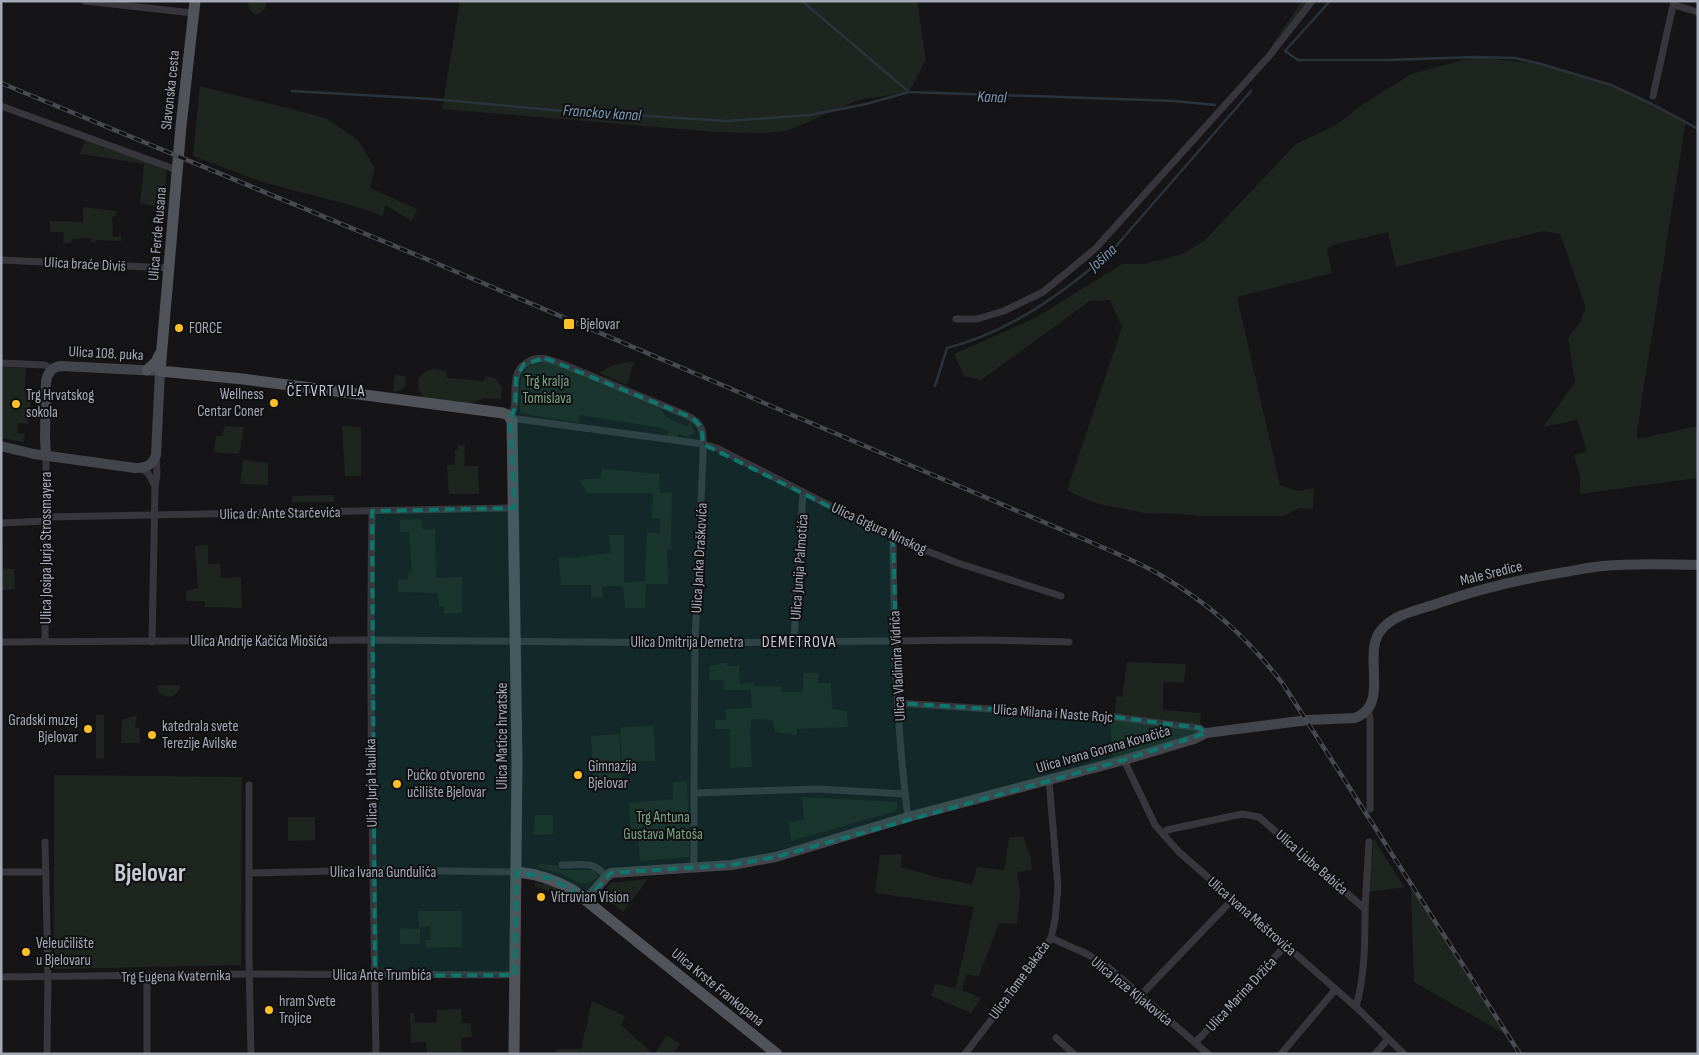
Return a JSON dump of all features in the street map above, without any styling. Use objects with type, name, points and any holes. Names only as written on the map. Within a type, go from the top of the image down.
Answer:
[{"type":"main road","name":"Slavonska cesta","points":[[177,170],[194,7]]},
{"type":"main road","name":"Ulica Ferde Rusana","points":[[160,371],[177,170]]},
{"type":"main road","points":[[147,370],[156,362],[161,350]]},
{"type":"main road","points":[[160,371],[243,379],[503,414],[510,418]]},
{"type":"main road","name":"Ulica Matice hrvatske","points":[[510,418],[512,426],[516,641],[517,872],[514,1054]]},
{"type":"main road","name":"Ulica Krste Frankopana","points":[[517,872],[530,873],[552,879],[563,884],[586,900],[777,1054]]},
{"type":"street","name":"Slavonska cesta","points":[[85,1],[194,7]]},
{"type":"street","points":[[956,319],[977,319],[1004,311],[1043,292],[1095,249],[1270,55],[1312,1]]},
{"type":"street","points":[[1653,96],[1674,3],[1698,12]]},
{"type":"street","name":"Ulica Ferde Rusana","points":[[1,106],[177,170]]},
{"type":"street","name":"Ulica braće Diviš","points":[[1,260],[168,268]]},
{"type":"street","points":[[545,358],[596,377],[693,418],[699,422],[702,428],[703,444],[510,418],[515,408],[518,370],[530,360],[545,358]]},
{"type":"street","points":[[1,363],[45,365],[52,370],[46,382],[46,455]]},
{"type":"street","name":"Ulica 108. puka","points":[[52,370],[61,366],[160,371]]},
{"type":"street","name":"Ulica Ferde Rusana","points":[[152,642],[154,516],[160,371]]},
{"type":"street","points":[[24,450],[39,444],[45,437]]},
{"type":"street","name":"Ulica Grgura Ninskog","points":[[703,444],[717,448],[893,538],[958,563],[1061,596]]},
{"type":"street","name":"Ulica Janka Draškovića","points":[[694,792],[695,642],[703,444]]},
{"type":"street","points":[[1,446],[46,455],[139,468],[148,473],[155,486]]},
{"type":"street","name":"Ulica Josipa Jurja Strossmayera","points":[[45,641],[46,455]]},
{"type":"street","points":[[139,468],[152,463],[156,455]]},
{"type":"street","name":"Ulica Junija Palmotića","points":[[794,642],[803,492]]},
{"type":"street","name":"Ulica dr. Ante Starčevića","points":[[1,523],[46,519],[514,508]]},
{"type":"street","name":"Ulica Jurja Haulika","points":[[372,511],[370,640],[376,1054]]},
{"type":"street","name":"Ulica Vladimira Vidrića","points":[[893,538],[894,640],[905,794]]},
{"type":"street","name":"Male Sredice","points":[[1370,809],[1370,718],[1368,709],[1374,697],[1375,642],[1382,629],[1400,616],[1473,591],[1552,574],[1602,566],[1698,565]]},
{"type":"street","name":"Ulica Dmitrija Demetra","points":[[516,641],[794,642],[980,640],[1069,642]]},
{"type":"street","name":"Ulica Andrije Kačića Miošića","points":[[1,642],[516,641]]},
{"type":"street","name":"Ulica Milana i Naste Rojc","points":[[898,703],[1115,717],[1200,728],[1206,733]]},
{"type":"street","name":"Ulica Ivana Gorana Kovačića","points":[[908,817],[1124,760],[1194,739],[1206,733],[1308,720],[1355,718],[1362,715],[1368,709]]},
{"type":"street","name":"Ulica Ivana Meštrovića","points":[[1124,760],[1155,825],[1179,852],[1356,1007],[1404,1054]]},
{"type":"street","name":"Ulica Tome Bakača","points":[[965,1054],[1037,960],[1050,938],[1058,887],[1049,780]]},
{"type":"street","name":"Trg Eugena Kvaternika","points":[[1,977],[249,974],[249,785]]},
{"type":"street","points":[[586,900],[611,873],[694,869],[732,865],[776,856],[908,817],[905,794],[817,789],[694,792],[694,869]]},
{"type":"street","name":"Ulica Ljube Babića","points":[[1163,834],[1167,830],[1242,814],[1260,817],[1365,909]]},
{"type":"street","points":[[45,842],[48,976],[47,1054]]},
{"type":"street","points":[[1356,1007],[1360,991],[1365,946],[1369,842]]},
{"type":"street","points":[[562,865],[591,865],[601,870],[606,877]]},
{"type":"street","name":"Ulica Ivana Gundulića","points":[[249,873],[373,870],[517,872]]},
{"type":"street","points":[[1,872],[46,872]]},
{"type":"street","points":[[1140,996],[1233,899]]},
{"type":"street","name":"Ulica Joze Kljakovića","points":[[1050,938],[1087,954],[1103,964],[1208,1054]]},
{"type":"street","name":"Ulica Marina Držića","points":[[1196,1043],[1286,945]]},
{"type":"street","points":[[249,974],[251,1054]]},
{"type":"street","name":"Ulica Ante Trumbića","points":[[249,974],[374,976],[515,975]]},
{"type":"street","points":[[147,976],[147,1054]]},
{"type":"street","points":[[1281,1054],[1335,990]]},
{"type":"street","points":[[1056,1038],[1074,1054]]},
{"type":"street","points":[[1375,1054],[1388,1039]]},
{"type":"highlighted area","points":[[545,358],[693,418],[702,428],[703,444],[893,538],[898,703],[1115,717],[1200,728],[1206,733],[1124,760],[776,857],[732,865],[611,873],[586,900],[552,879],[517,872],[515,975],[375,976],[372,511],[514,508],[510,418],[515,408],[516,378],[524,364]]},
{"type":"green space","points":[[248,1],[267,1],[265,9],[257,15],[250,10]]},
{"type":"green space","points":[[460,1],[917,1],[926,60],[909,92],[858,100],[787,131],[765,133],[716,132],[442,109]]},
{"type":"green space","points":[[1302,1],[1312,1],[1277,46],[1272,45]]},
{"type":"green space","points":[[1474,57],[1541,64],[1611,85],[1686,120],[1637,430],[1638,439],[1698,426],[1698,478],[1580,494],[1580,476],[1574,455],[1587,451],[1577,420],[1543,427],[1575,382],[1568,338],[1579,324],[1586,308],[1560,234],[1543,231],[1396,267],[1388,232],[1333,245],[1327,249],[1332,273],[1237,297],[1280,485],[1297,491],[1314,488],[1313,509],[1299,508],[1284,516],[1201,516],[1145,513],[1099,504],[1067,490],[1122,327],[1110,300],[1090,301],[981,380],[964,376],[954,354],[1037,317],[1122,264],[1144,264],[1182,254],[1204,241],[1296,144],[1336,125],[1362,105],[1411,74]]},
{"type":"green space","points":[[200,86],[326,118],[358,140],[375,168],[370,188],[417,209],[412,221],[385,205],[383,216],[354,206],[262,182],[193,156]]},
{"type":"green space","points":[[87,137],[164,166],[167,173],[162,207],[140,204],[144,164],[80,154]]},
{"type":"green space","points":[[83,207],[116,211],[117,216],[112,217],[113,237],[121,236],[121,241],[97,240],[96,242],[91,242],[91,238],[72,239],[71,243],[63,243],[64,232],[50,232],[50,221],[83,222]]},
{"type":"green space","name":"Trg kralja Tomislava","points":[[547,360],[661,409],[666,417],[687,427],[690,422],[695,432],[688,437],[679,434],[677,439],[667,437],[668,429],[580,415],[579,423],[520,413],[520,386],[524,371],[537,362]]},
{"type":"green space","points":[[634,361],[627,385],[599,373],[613,365]]},
{"type":"green space","name":"Trg Hrvatskog sokola","points":[[1,367],[26,368],[25,387],[32,388],[28,424],[19,423],[17,433],[25,434],[24,442],[1,438]]},
{"type":"green space","points":[[433,369],[446,371],[447,378],[484,381],[485,376],[495,378],[502,387],[501,399],[484,398],[471,404],[424,398],[419,389],[418,380],[423,373]]},
{"type":"green space","points":[[395,374],[406,377],[405,382],[407,382],[404,388],[396,392],[393,390]]},
{"type":"green space","points":[[225,426],[244,427],[239,454],[214,452],[216,436],[222,436]]},
{"type":"green space","points":[[342,426],[361,427],[361,476],[345,476]]},
{"type":"green space","points":[[458,445],[465,445],[464,466],[478,466],[479,494],[449,494],[447,465],[455,465],[455,450],[458,450]]},
{"type":"green space","points":[[243,460],[268,463],[268,485],[240,484]]},
{"type":"green space","points":[[602,469],[659,474],[660,493],[672,492],[671,549],[667,550],[668,584],[646,584],[645,608],[625,608],[623,586],[602,586],[603,598],[591,597],[591,585],[561,585],[558,557],[569,558],[610,553],[609,535],[624,535],[624,583],[645,581],[647,532],[660,533],[660,518],[652,518],[653,493],[588,493],[579,480],[601,478]]},
{"type":"green space","points":[[334,495],[334,502],[292,502],[292,496]]},
{"type":"green space","points":[[421,519],[423,530],[435,529],[436,578],[462,577],[462,613],[444,613],[444,606],[439,606],[438,593],[398,592],[398,580],[409,579],[408,574],[412,573],[409,532],[400,532],[400,520]]},
{"type":"green space","points":[[1,545],[3,545],[3,568],[14,569],[15,589],[2,590],[2,598]]},
{"type":"green space","points":[[208,545],[208,564],[220,564],[221,578],[241,577],[242,608],[205,607],[205,601],[186,601],[186,591],[198,588],[195,546]]},
{"type":"green space","points":[[1127,662],[1186,664],[1184,683],[1163,682],[1163,710],[1201,713],[1200,728],[1194,728],[1197,736],[1113,763],[1110,717],[1115,717],[1116,696],[1122,697]]},
{"type":"green space","points":[[719,663],[727,663],[727,666],[739,666],[740,684],[754,683],[754,686],[782,687],[782,692],[803,692],[803,673],[818,673],[818,683],[831,683],[832,709],[847,711],[848,727],[797,729],[797,735],[775,732],[773,720],[752,719],[750,730],[752,767],[730,768],[730,729],[715,729],[715,720],[726,720],[726,709],[752,708],[751,690],[723,690],[724,680],[709,680],[710,665],[718,665]]},
{"type":"green space","points":[[157,685],[179,685],[180,689],[173,696],[167,697],[158,691]]},
{"type":"green space","points":[[96,715],[104,715],[104,758],[96,759]]},
{"type":"green space","points":[[137,716],[135,728],[139,728],[140,743],[121,743],[122,720]]},
{"type":"green space","points":[[654,726],[655,761],[622,762],[620,727]]},
{"type":"green space","points":[[619,734],[622,782],[594,784],[591,736]]},
{"type":"green space","points":[[54,775],[242,777],[241,965],[54,969]]},
{"type":"green space","name":"Trg Antuna Gustava Matoša","points":[[687,781],[690,857],[640,861],[638,833],[631,833],[629,803],[673,799],[673,782]]},
{"type":"green space","points":[[802,797],[897,802],[897,811],[791,841],[789,822],[804,820]]},
{"type":"green space","points":[[535,815],[553,815],[553,834],[534,835]]},
{"type":"green space","points":[[288,817],[315,817],[315,840],[288,841]]},
{"type":"green space","points":[[1023,836],[1031,857],[1032,870],[1017,872],[1020,893],[1017,924],[999,923],[979,976],[966,975],[962,990],[981,998],[971,1013],[931,996],[935,984],[956,988],[974,907],[875,893],[880,855],[902,854],[901,867],[940,878],[972,884],[977,867],[1004,870],[1009,838]]},
{"type":"green space","points":[[1374,839],[1404,887],[1368,892]]},
{"type":"green space","points":[[538,864],[555,865],[561,870],[597,870],[598,877],[583,884],[538,867]]},
{"type":"green space","points":[[648,879],[623,912],[608,900],[604,894],[611,883]]},
{"type":"green space","points":[[535,883],[550,885],[560,889],[570,899],[535,886]]},
{"type":"green space","points":[[1411,888],[1498,1022],[1507,1035],[1414,982]]},
{"type":"green space","points":[[418,911],[462,911],[462,947],[426,948],[425,940],[431,940],[430,926],[420,927],[420,944],[400,944],[400,928],[419,929]]},
{"type":"green space","points":[[592,1001],[625,1016],[621,1025],[653,1054],[557,1054],[556,1049],[581,1049]]},
{"type":"green space","points":[[461,1009],[462,1023],[471,1023],[472,1037],[461,1038],[462,1054],[427,1054],[426,1042],[411,1043],[410,1013],[414,1013],[415,1023],[437,1022],[437,1010]]},
{"type":"green space","points":[[667,1035],[680,1044],[674,1052],[675,1054],[654,1054]]},
{"type":"waterway","name":"Kanal","points":[[802,1],[909,92],[1175,101],[1215,105]]},
{"type":"waterway","points":[[1330,1],[1285,51],[1298,60],[1515,58],[1611,85],[1652,104],[1698,129]]},
{"type":"waterway","name":"Franckov kanal","points":[[292,91],[432,99],[564,111],[728,121],[810,115],[866,104],[909,92]]},
{"type":"waterway","name":"Jošina","points":[[935,386],[947,348],[992,332],[1034,310],[1073,283],[1110,253],[1251,91]]},
{"type":"railway","points":[[1,83],[431,261],[1095,544],[1142,565],[1176,584],[1194,596],[1241,636],[1283,684],[1520,1054]]},
{"type":"place","name":"Bjelovar","points":[[569,324]]},
{"type":"place","name":"FORCE","points":[[179,328]]},
{"type":"place","name":"Wellness Centar Coner","points":[[274,403]]},
{"type":"place","name":"Trg Hrvatskog sokola","points":[[16,404]]},
{"type":"place","name":"Gradski muzej Bjelovar","points":[[88,729]]},
{"type":"place","name":"katedrala svete Terezije Avilske","points":[[152,735]]},
{"type":"place","name":"Gimnazija Bjelovar","points":[[578,775]]},
{"type":"place","name":"Pučko otvoreno učilište Bjelovar","points":[[397,784]]},
{"type":"place","name":"Vitruvian Vision","points":[[541,897]]},
{"type":"place","name":"Veleučilište u Bjelovaru","points":[[26,952]]},
{"type":"place","name":"hram Svete Trojice","points":[[269,1010]]},
{"type":"district","name":"ČETVRT VILA","points":[[326,390]]},
{"type":"district","name":"DEMETROVA","points":[[799,641]]},
{"type":"district","name":"Bjelovar","points":[[150,872]]}]
